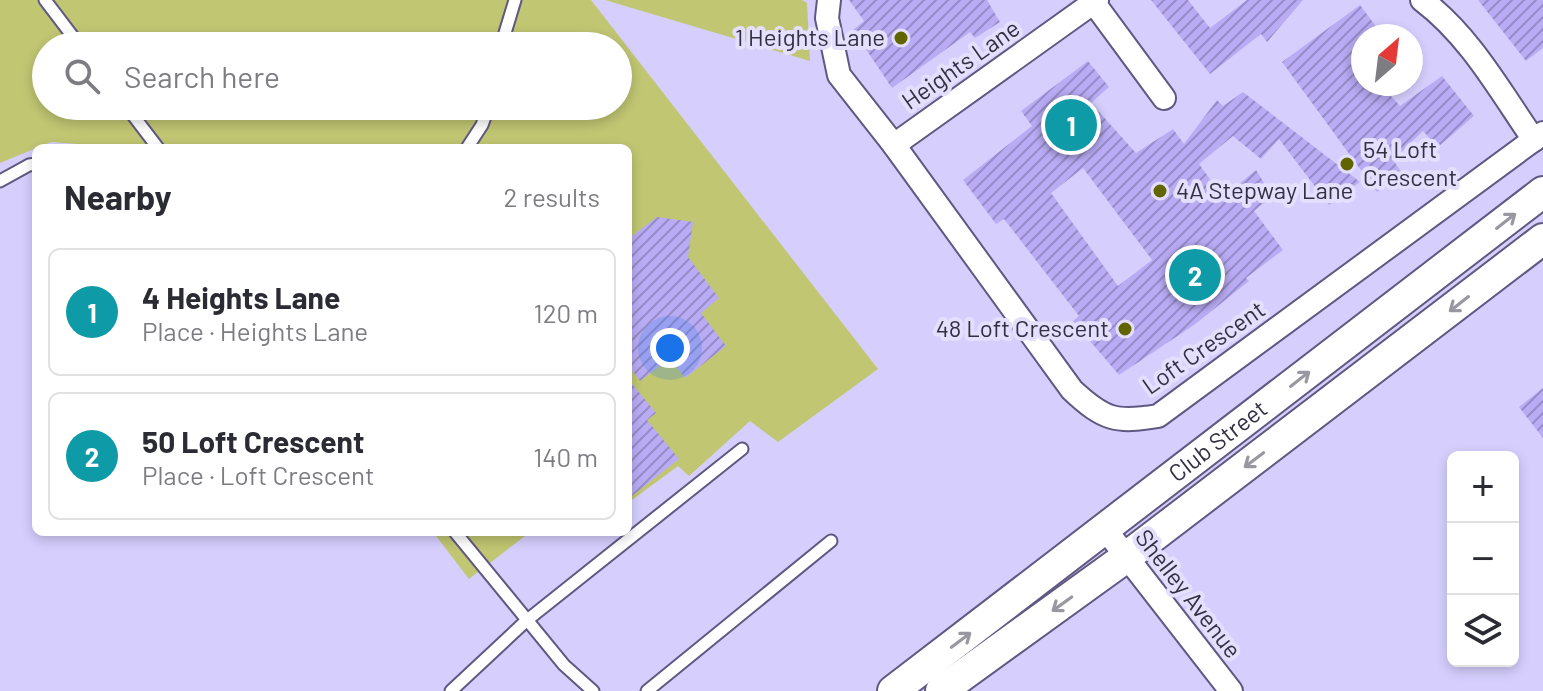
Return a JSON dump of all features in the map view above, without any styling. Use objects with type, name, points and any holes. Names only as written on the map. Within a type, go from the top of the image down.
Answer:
[{"type":"main road","name":"Club Street","points":[[893,691],[1543,192]]},
{"type":"main road","name":"Club Street","points":[[941,691],[1125,558],[1543,239]]},
{"type":"street","name":"Loft Crescent","points":[[829,0],[827,18],[839,75],[894,145],[1072,390],[1094,411],[1126,421],[1158,416],[1538,136]]},
{"type":"street","points":[[1422,0],[1464,39],[1538,136]]},
{"type":"street","name":"Heights Lane","points":[[894,145],[1096,1]]},
{"type":"street","points":[[1096,1],[1164,98]]},
{"type":"street","name":"Shelley Avenue","points":[[1105,529],[1231,691]]},
{"type":"lane","points":[[45,0],[69,32]]},
{"type":"lane","points":[[505,32],[515,0]]},
{"type":"lane","points":[[137,120],[155,144]]},
{"type":"lane","points":[[470,144],[484,120]]},
{"type":"lane","points":[[0,181],[32,165]]},
{"type":"lane","points":[[451,691],[526,621],[742,449]]},
{"type":"lane","points":[[458,536],[564,665],[593,691]]},
{"type":"lane","points":[[647,691],[831,541]]},
{"type":"green space","points":[[0,0],[591,0],[616,32],[32,32],[32,120],[632,120],[632,53],[878,369],[778,442],[750,421],[689,476],[678,466],[632,500],[632,144],[51,142],[32,144],[32,150],[0,163]]},
{"type":"green space","points":[[605,0],[802,0],[807,3],[810,61]]},
{"type":"green space","points":[[436,536],[525,536],[469,579]]},
{"type":"building","name":"1 Heights Lane","points":[[849,0],[987,0],[1000,22],[975,38],[970,32],[892,88],[853,30],[864,21]]},
{"type":"building","points":[[1151,0],[1188,0],[1210,28],[1247,0],[1303,0],[1267,42],[1261,34],[1210,74]]},
{"type":"building","points":[[1478,0],[1543,0],[1543,48],[1526,61]]},
{"type":"building","points":[[1360,5],[1374,24],[1351,24],[1351,96],[1391,96],[1400,106],[1414,96],[1423,96],[1423,90],[1442,76],[1474,116],[1438,147],[1423,131],[1393,160],[1402,173],[1377,192],[1282,62]]},
{"type":"building","points":[[1088,61],[1109,87],[1091,103],[1136,153],[1173,129],[1184,144],[1217,100],[1223,106],[1243,92],[1360,182],[1329,205],[1279,139],[1261,159],[1233,136],[1199,164],[1223,197],[1256,170],[1272,196],[1254,211],[1283,250],[1246,278],[1249,281],[1194,325],[1119,375],[1073,321],[1079,316],[1004,219],[996,224],[963,180],[1032,126],[1021,111]],"holes":[[[1083,168],[1152,260],[1118,286],[1051,193]]]},
{"type":"building","points":[[657,217],[693,222],[688,257],[719,298],[701,313],[726,346],[685,378],[670,358],[640,381],[632,370],[632,236]]},
{"type":"building","points":[[632,384],[656,413],[647,420],[679,459],[632,496]]},
{"type":"building","points":[[1543,388],[1543,438],[1519,407]]},
{"type":"place","name":"1 Heights Lane","points":[[901,38]]},
{"type":"place","name":"4 Heights Lane","points":[[1071,125]]},
{"type":"place","name":"54 Loft Crescent","points":[[1347,164]]},
{"type":"place","name":"4A Stepway Lane","points":[[1160,191]]},
{"type":"place","name":"50 Loft Crescent","points":[[1195,275]]},
{"type":"place","name":"48 Loft Crescent","points":[[1125,329]]}]
